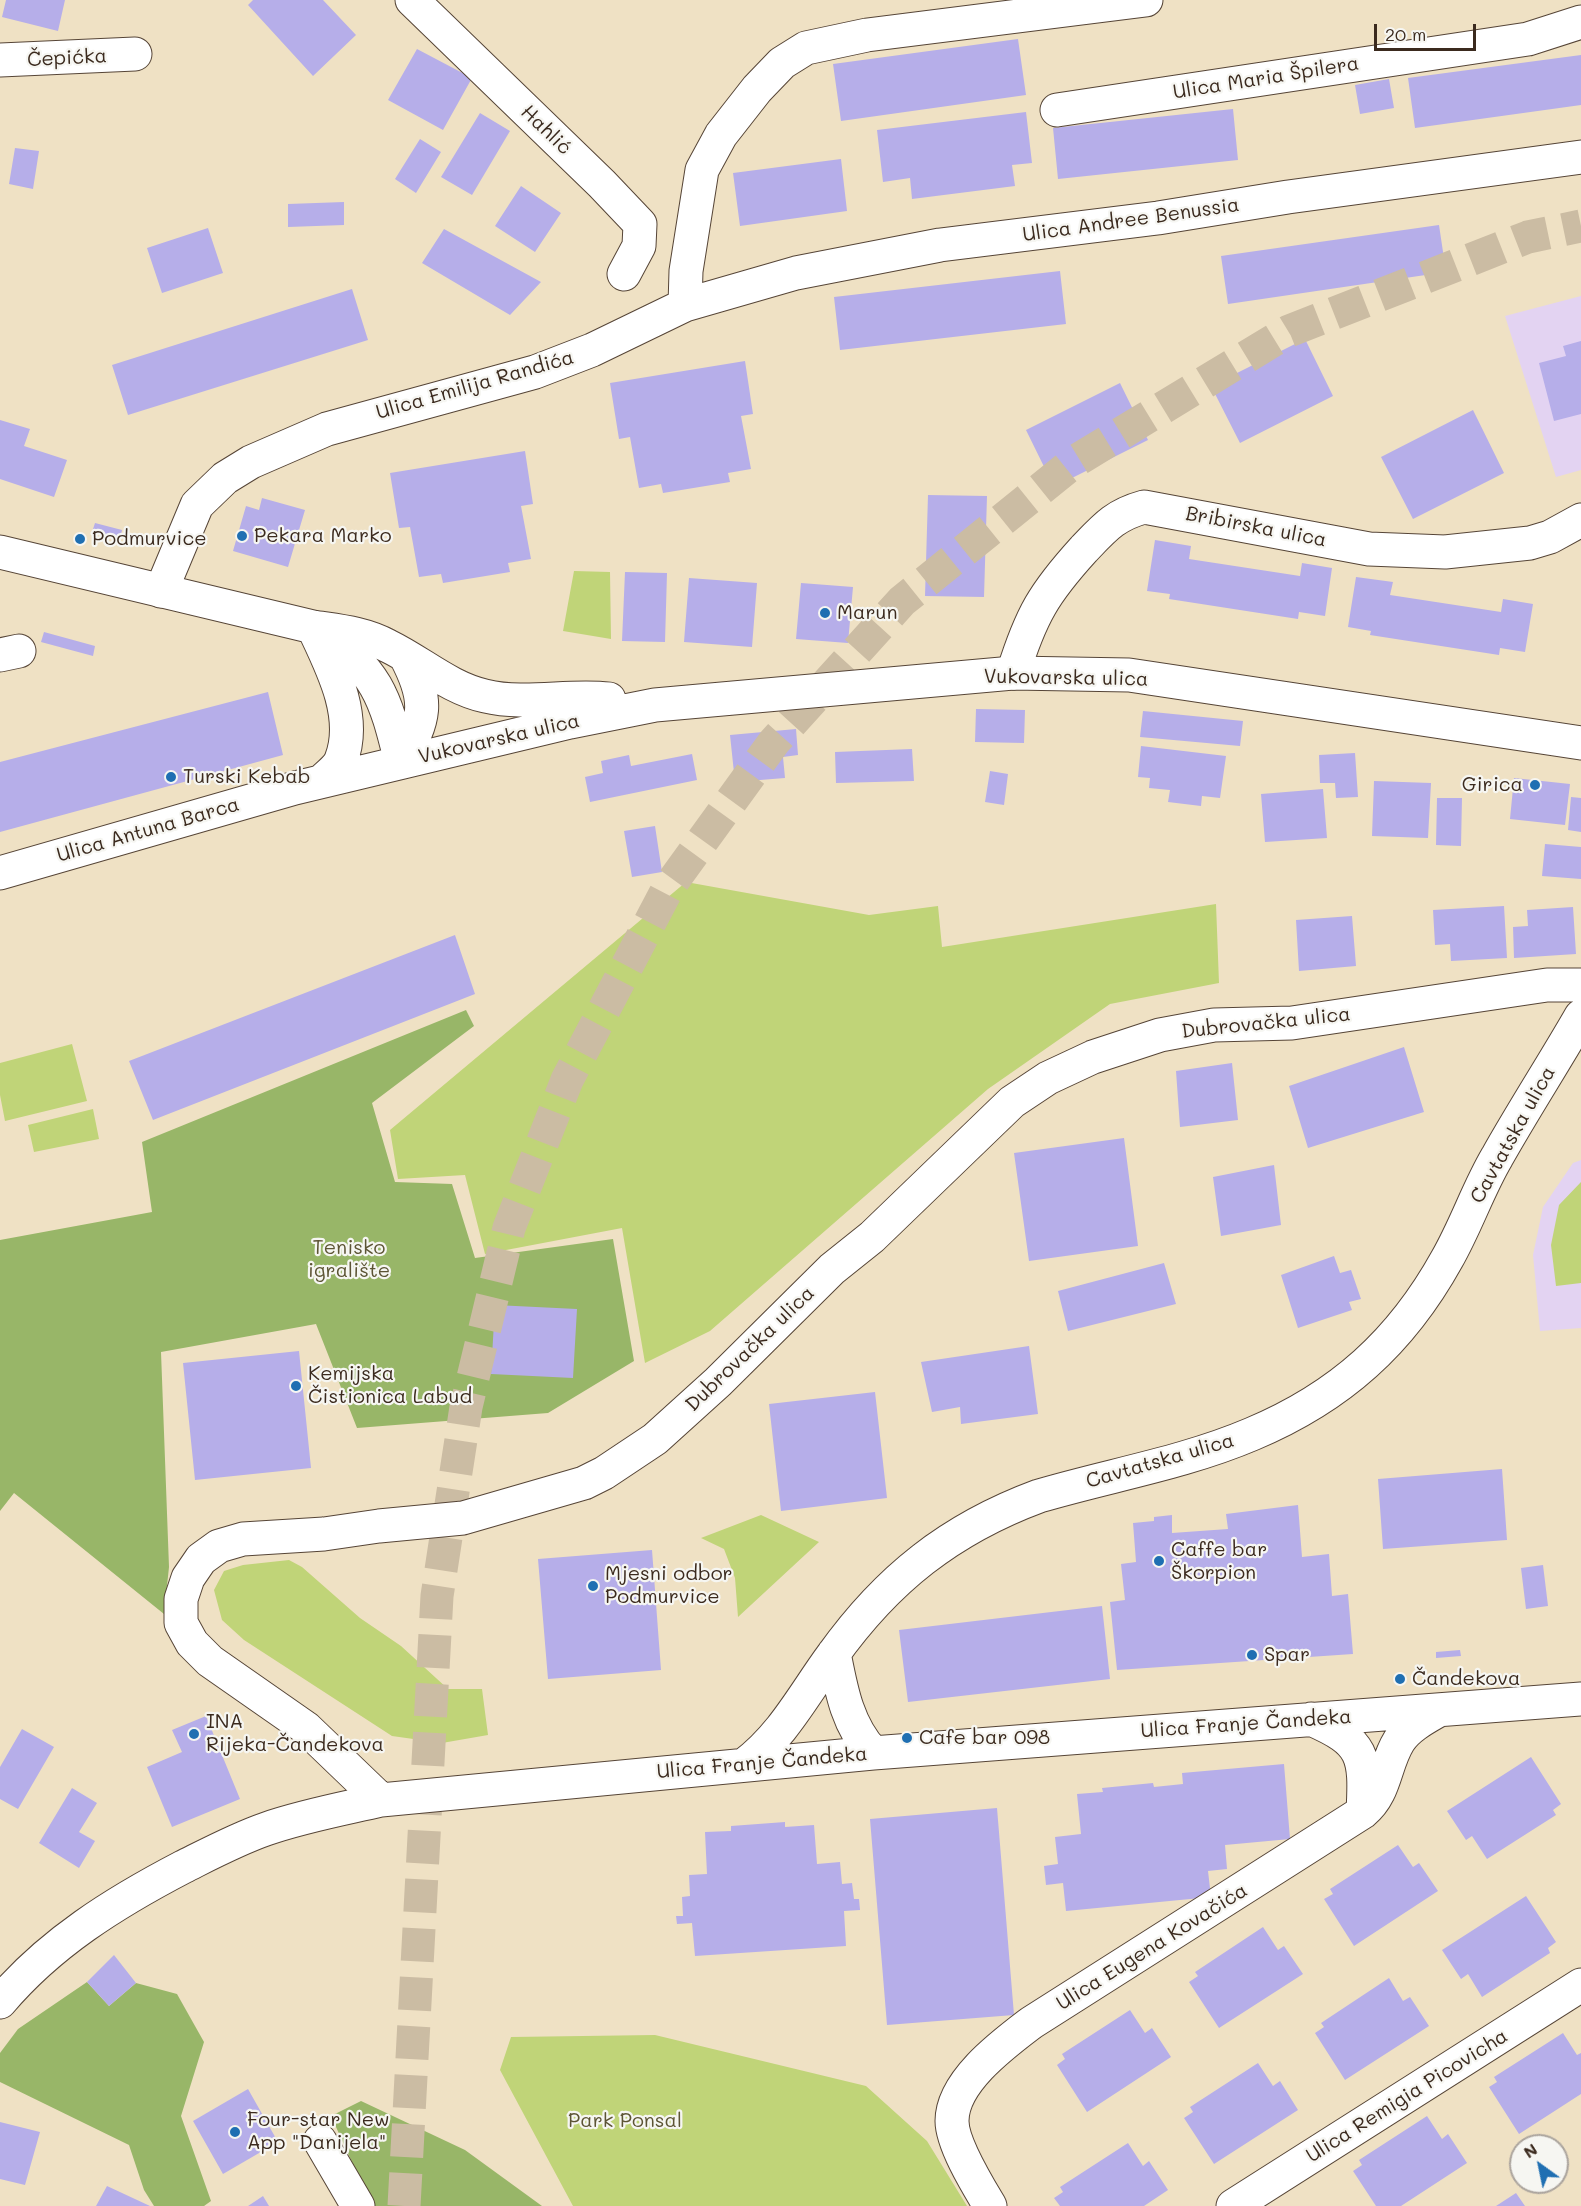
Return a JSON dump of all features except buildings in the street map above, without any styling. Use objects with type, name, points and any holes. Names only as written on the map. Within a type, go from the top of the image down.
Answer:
[{"type":"street","name":"Hahlić","points":[[412,0],[602,184],[640,224],[639,246],[624,274]]},
{"type":"street","points":[[685,305],[686,271],[702,170],[721,135],[757,89],[782,63],[806,48],[867,35],[1146,0]]},
{"type":"street","name":"Ulica Maria Špilera","points":[[1057,110],[1528,39],[1581,22]]},
{"type":"street","name":"Čepićka","points":[[0,60],[135,54]]},
{"type":"street","name":"Ulica Andree Benussia","points":[[685,305],[796,273],[940,245],[1158,218],[1288,197],[1581,157]]},
{"type":"street","name":"Ulica Emilija Randića","points":[[161,591],[198,506],[225,478],[251,462],[327,429],[535,372],[592,350],[685,305]]},
{"type":"street","name":"Bribirska ulica","points":[[1014,673],[1036,610],[1059,574],[1101,530],[1123,513],[1134,510],[1159,508],[1369,549],[1445,552],[1530,543],[1550,537],[1581,520]]},
{"type":"street","name":"Vukovarska ulica","points":[[0,552],[313,627],[360,634],[447,681],[486,697],[518,701],[595,698],[655,705]]},
{"type":"street","points":[[313,627],[336,681],[345,710],[347,737],[340,762],[322,781]]},
{"type":"street","name":"Vukovarska ulica","points":[[313,627],[355,659],[371,677],[388,707],[401,762],[490,739],[655,705],[1014,673],[1129,675],[1581,742]]},
{"type":"street","points":[[401,762],[419,729],[423,703],[417,678],[406,657]]},
{"type":"street","name":"Ulica Antuna Barca","points":[[0,873],[322,781],[401,762]]},
{"type":"street","name":"Dubrovačka ulica","points":[[381,1800],[306,1728],[210,1661],[192,1643],[181,1623],[181,1599],[188,1578],[201,1559],[219,1546],[243,1539],[324,1534],[463,1518],[573,1486],[604,1473],[655,1439],[718,1382],[832,1269],[872,1237],[1012,1102],[1048,1078],[1093,1057],[1160,1035],[1214,1025],[1292,1023],[1547,985],[1581,985]]},
{"type":"street","name":"Cavtatska ulica","points":[[744,1765],[761,1752],[779,1732],[834,1653],[881,1596],[930,1551],[1010,1507],[1039,1496],[1218,1448],[1314,1403],[1342,1385],[1383,1348],[1419,1305],[1448,1258],[1497,1157],[1581,1016]]},
{"type":"street","points":[[834,1653],[840,1685],[854,1728],[873,1753]]},
{"type":"street","name":"Ulica Franje Čandeka","points":[[0,2002],[15,1985],[74,1931],[151,1884],[264,1830],[305,1817],[381,1800],[873,1753],[1581,1699]]},
{"type":"street","name":"Ulica Eugena Kovačića","points":[[990,2206],[958,2143],[952,2124],[956,2099],[997,2049],[1031,2023],[1364,1812],[1374,1803],[1400,1740],[1410,1729],[1439,1710]]},
{"type":"street","points":[[1311,1719],[1341,1732],[1362,1761],[1365,1778],[1364,1812]]},
{"type":"street","name":"Ulica Remigia Picovicha","points":[[1233,2206],[1581,1985]]},
{"type":"street","points":[[320,2140],[358,2206]]},
{"type":"shaded area","points":[[1581,296],[1581,470],[1556,477],[1505,316]]},
{"type":"shaded area","points":[[1581,1160],[1581,1328],[1540,1331],[1533,1255],[1543,1207],[1573,1163]]},
{"type":"green space","points":[[574,571],[610,572],[611,639],[563,631]]},
{"type":"green space","points":[[686,882],[869,915],[938,906],[942,947],[1216,904],[1219,983],[1110,1004],[988,1089],[710,1331],[645,1363],[622,1228],[485,1254],[465,1175],[398,1179],[390,1130]]},
{"type":"green space","name":"Tenisko igralište","points":[[466,1010],[474,1026],[372,1103],[395,1182],[452,1184],[475,1258],[613,1239],[634,1361],[548,1413],[357,1428],[316,1324],[161,1352],[169,1567],[164,1614],[14,1493],[0,1511],[0,1240],[152,1212],[142,1142]]},
{"type":"green space","points":[[72,1044],[87,1101],[5,1121],[0,1095],[0,1063]]},
{"type":"green space","points":[[93,1109],[99,1139],[34,1152],[28,1125]]},
{"type":"green space","points":[[1581,1182],[1581,1283],[1556,1286],[1551,1245],[1559,1205]]},
{"type":"green space","points":[[761,1515],[819,1542],[738,1617],[735,1578],[724,1549],[701,1538]]},
{"type":"green space","points":[[289,1560],[302,1567],[360,1618],[401,1646],[448,1689],[482,1689],[488,1735],[442,1743],[392,1736],[244,1640],[222,1620],[214,1590],[224,1571],[243,1565]]},
{"type":"green space","points":[[87,1982],[109,2006],[136,1983],[177,1994],[204,2042],[181,2116],[211,2201],[204,2206],[154,2206],[144,2190],[129,2145],[0,2082],[0,2053],[18,2029]]},
{"type":"green space","name":"Park Ponsal","points":[[655,2035],[866,2086],[927,2141],[967,2206],[573,2206],[500,2070],[511,2037]]},
{"type":"green space","points":[[361,2101],[465,2150],[542,2206],[372,2206],[331,2116]]},
{"type":"tunnel","points":[[404,2206],[437,1596],[466,1407],[509,1228],[567,1080],[668,888],[774,742],[902,601],[1074,462],[1289,331],[1528,237],[1581,226]]},
{"type":"place","name":"Pekara Marko","points":[[242,536]]},
{"type":"place","name":"Podmurvice","points":[[80,539]]},
{"type":"place","name":"Marun","points":[[825,613]]},
{"type":"place","name":"Turski Kebab","points":[[171,777]]},
{"type":"place","name":"Girica","points":[[1535,785]]},
{"type":"place","name":"Kemijska Čistionica Labud","points":[[296,1386]]},
{"type":"place","name":"Caffe bar Škorpion","points":[[1159,1561]]},
{"type":"place","name":"Mjesni odbor Podmurvice","points":[[593,1586]]},
{"type":"place","name":"Spar","points":[[1252,1655]]},
{"type":"place","name":"Čandekova","points":[[1400,1679]]},
{"type":"place","name":"INA Rijeka-Čandekova","points":[[194,1734]]},
{"type":"place","name":"Cafe bar 098","points":[[907,1738]]},
{"type":"place","name":"Four-star New App \"Danijela\"","points":[[235,2132]]}]
